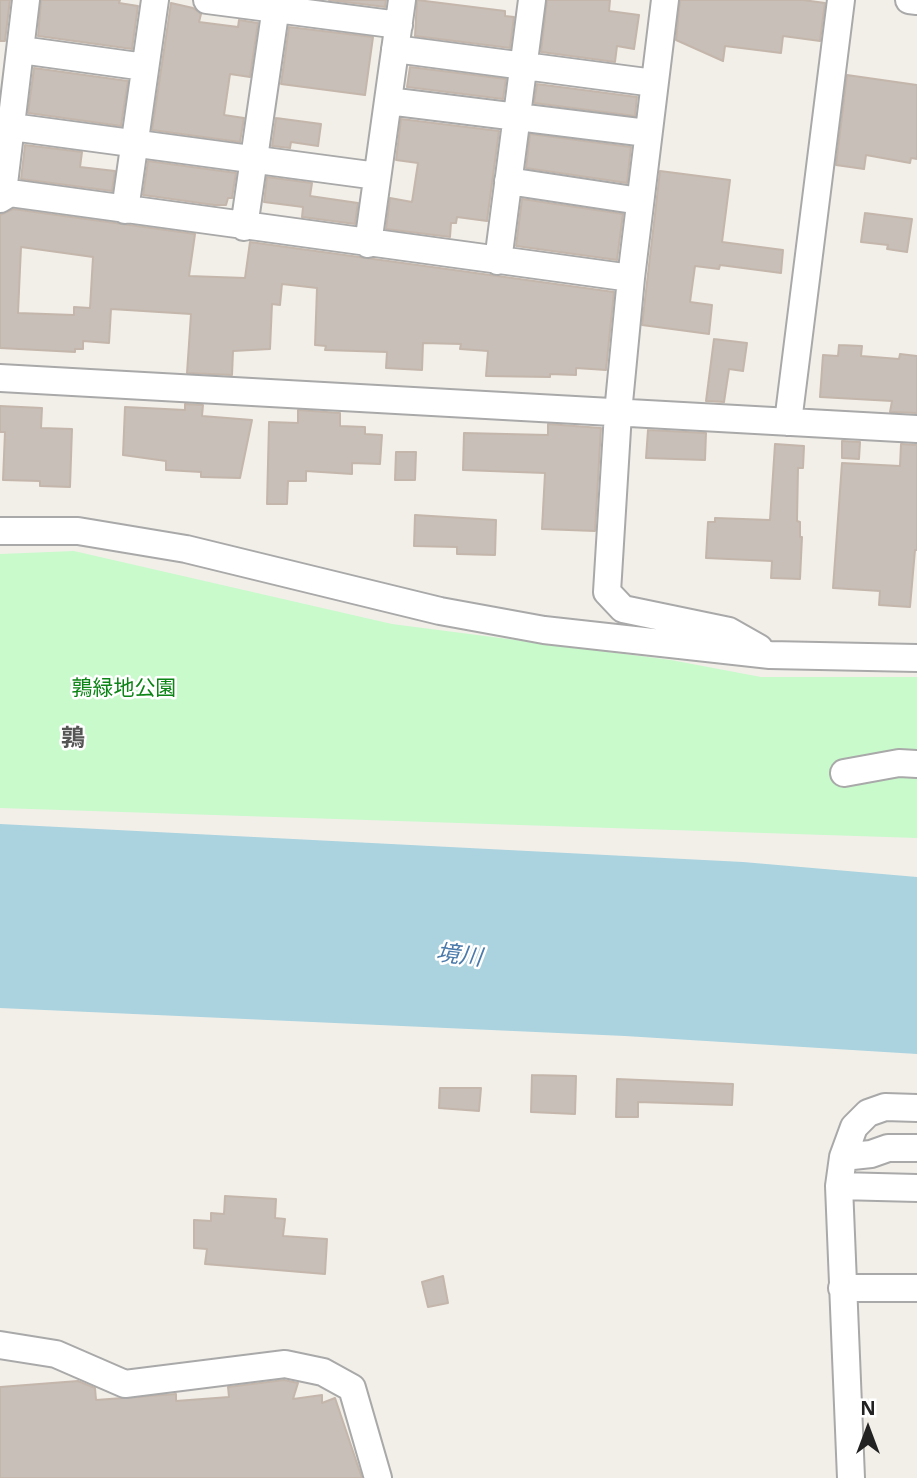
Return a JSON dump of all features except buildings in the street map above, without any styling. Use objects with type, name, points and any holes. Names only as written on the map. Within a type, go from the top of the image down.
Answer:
[{"type":"street","points":[[26,0],[4,184],[5,196],[125,209],[631,278]]},
{"type":"street","points":[[125,209],[155,0]]},
{"type":"street","points":[[207,0],[276,4],[399,24],[522,65],[654,83]]},
{"type":"street","points":[[665,0],[631,278],[618,413],[607,592],[623,609],[729,631],[770,654]]},
{"type":"street","points":[[789,422],[841,0]]},
{"type":"street","points":[[909,0],[917,1]]},
{"type":"street","points":[[498,261],[522,65],[527,1]]},
{"type":"street","points":[[244,226],[276,4]]},
{"type":"street","points":[[368,244],[399,24]]},
{"type":"street","points":[[21,50],[145,67]]},
{"type":"street","points":[[388,100],[648,133]]},
{"type":"street","points":[[12,127],[377,176]]},
{"type":"street","points":[[508,181],[640,201]]},
{"type":"street","points":[[0,378],[917,429]]},
{"type":"street","points":[[0,531],[78,531],[241,561],[440,611],[544,630],[770,654],[917,658]]},
{"type":"street","points":[[844,773],[899,763],[917,764]]},
{"type":"street","points":[[851,1478],[839,1185],[843,1157],[853,1126],[868,1114],[885,1107],[917,1108]]},
{"type":"street","points":[[843,1157],[871,1154],[888,1148],[917,1148]]},
{"type":"street","points":[[839,1185],[917,1188]]},
{"type":"street","points":[[842,1288],[917,1288]]},
{"type":"street","points":[[0,1345],[56,1354],[125,1384],[285,1363],[323,1372],[352,1388],[378,1478]]},
{"type":"green space","name":"鶉緑地公園","points":[[74,551],[392,624],[671,660],[761,677],[917,677],[917,838],[0,808],[0,554]]},
{"type":"water","name":"境川","points":[[0,824],[743,862],[917,877],[917,1054],[625,1036],[0,1008]]},
{"type":"district","name":"鶉","points":[[73,739]]}]
